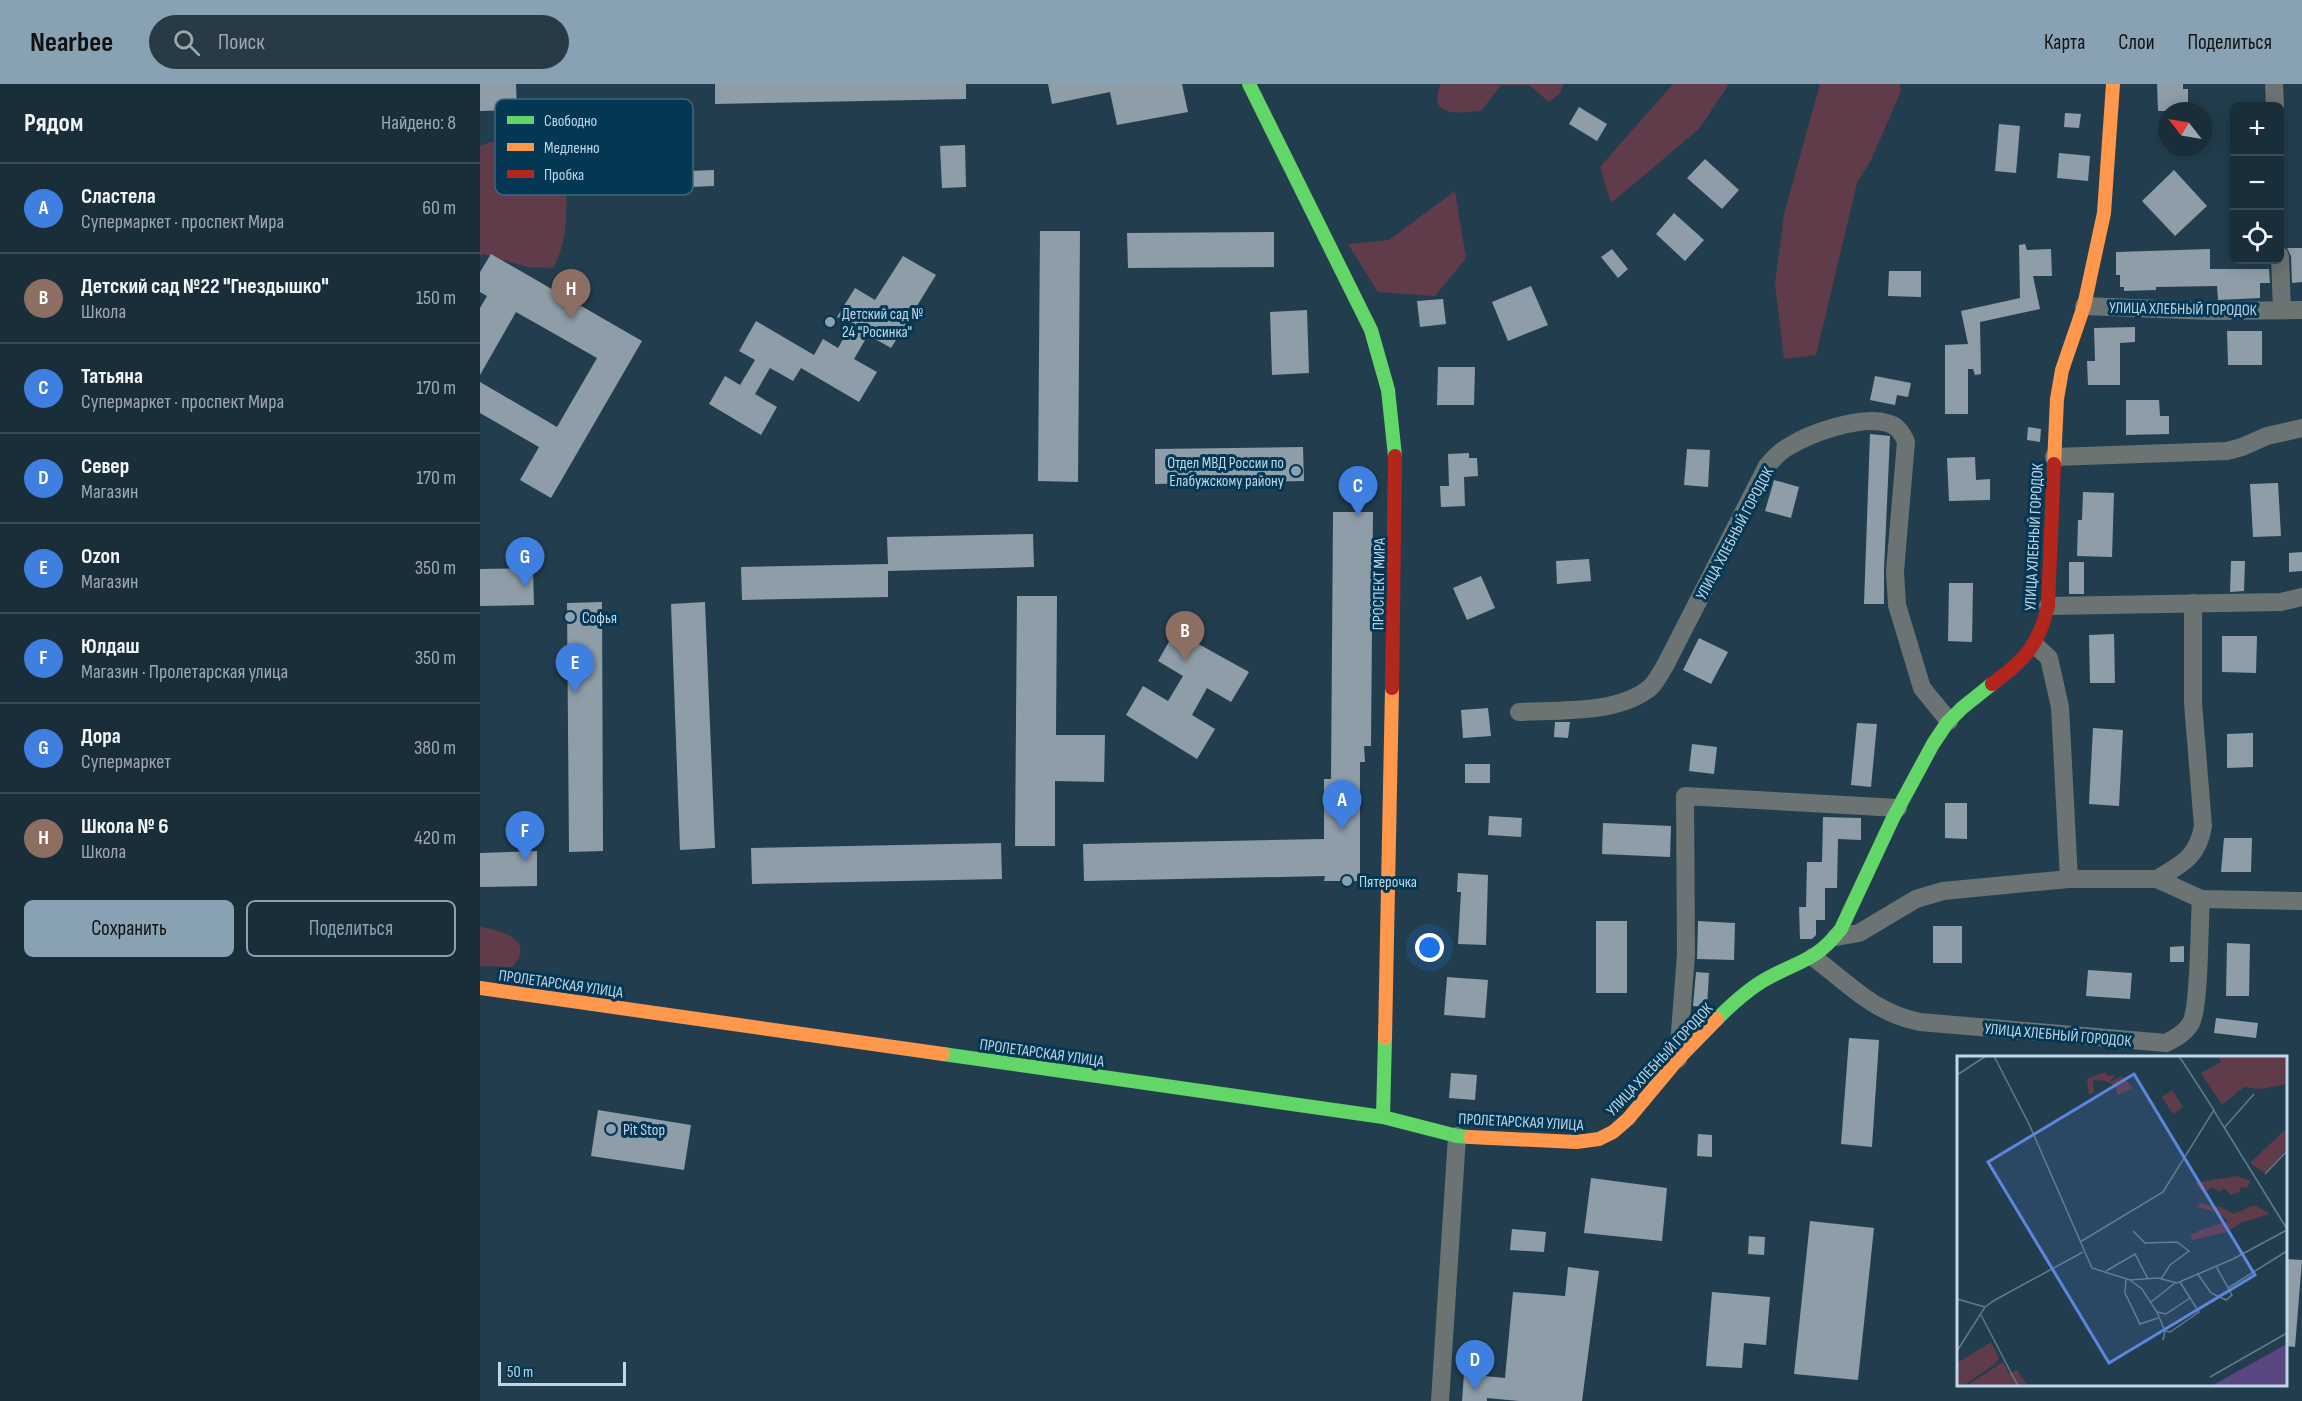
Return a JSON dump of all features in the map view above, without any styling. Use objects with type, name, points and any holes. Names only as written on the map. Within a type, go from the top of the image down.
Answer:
[{"type":"street","name":"ПРОСПЕКТ МИРА","points":[[1249,84],[1371,330],[1382,357],[1392,417],[1396,457],[1396,495],[1383,1117]]},
{"type":"street","name":"УЛИЦА ХЛЕБНЫЙ ГОРОДОК","points":[[1599,1139],[1613,1132],[1628,1119],[1678,1059],[1750,988],[1780,970],[1813,957],[1836,937],[1898,808],[1928,753],[1949,721],[2017,666],[2035,645],[2042,631],[2048,606],[2054,457],[2062,370],[2084,306],[2104,213],[2113,84]]},
{"type":"street","points":[[2274,84],[2275,102]]},
{"type":"street","points":[[2280,264],[2282,310]]},
{"type":"street","name":"УЛИЦА ХЛЕБНЫЙ ГОРОДОК","points":[[2084,306],[2210,311],[2302,310]]},
{"type":"street","name":"УЛИЦА ХЛЕБНЫЙ ГОРОДОК","points":[[1519,712],[1580,710],[1624,703],[1649,690],[1666,664],[1734,529],[1772,461],[1788,447],[1809,437],[1850,423],[1881,422],[1897,428],[1906,442],[1895,571],[1897,605],[1922,688],[1949,721]]},
{"type":"street","name":"УЛИЦА ХЛЕБНЫЙ ГОРОДОК","points":[[2054,457],[2227,451],[2267,436],[2302,428]]},
{"type":"street","name":"УЛИЦА ХЛЕБНЫЙ ГОРОДОК","points":[[2048,606],[2281,602],[2302,597]]},
{"type":"street","points":[[2157,879],[2190,857],[2201,838],[2203,826],[2193,704],[2193,603]]},
{"type":"street","points":[[2035,645],[2049,658],[2060,707],[2069,879]]},
{"type":"street","name":"УЛИЦА ХЛЕБНЫЙ ГОРОДОК","points":[[1678,1059],[1686,954],[1684,796],[1898,808]]},
{"type":"street","points":[[1836,937],[1859,933],[1916,899],[1943,891],[2069,879],[2157,879],[2201,899],[2302,901]]},
{"type":"street","name":"УЛИЦА ХЛЕБНЫЙ ГОРОДОК","points":[[1813,957],[1871,1003],[1900,1018],[1920,1022],[2166,1043],[2177,1038],[2186,1030],[2195,1012],[2201,899]]},
{"type":"street","name":"ПРОЛЕТАРСКАЯ УЛИЦА","points":[[480,988],[1383,1117],[1457,1136],[1576,1142],[1599,1139]]},
{"type":"street","points":[[1440,1401],[1457,1136]]},
{"type":"shaded area","points":[[1441,84],[1564,84],[1560,93],[1549,102],[1529,85],[1501,85],[1481,111],[1455,112],[1441,108],[1438,103]]},
{"type":"shaded area","points":[[1673,84],[1729,84],[1699,129],[1611,203],[1600,167]]},
{"type":"shaded area","points":[[1820,84],[1900,84],[1901,91],[1871,160],[1857,183],[1816,355],[1784,359],[1775,285],[1784,214]]},
{"type":"shaded area","points":[[495,142],[495,195],[566,195],[566,224],[553,268],[527,267],[482,254],[480,256],[480,146]]},
{"type":"shaded area","points":[[1455,191],[1466,258],[1435,296],[1378,292],[1348,244],[1389,240]]},
{"type":"shaded area","points":[[480,927],[506,934],[518,943],[519,958],[512,967],[480,966]]},
{"type":"building","points":[[480,84],[516,84],[517,99],[495,99],[495,111],[480,111]]},
{"type":"building","points":[[715,84],[966,84],[966,99],[715,104]]},
{"type":"building","points":[[1048,84],[1182,84],[1188,112],[1117,125],[1110,92],[1052,104]]},
{"type":"building","points":[[2157,84],[2183,84],[2183,89],[2188,89],[2188,102],[2158,102],[2158,111]]},
{"type":"building","points":[[1579,107],[1607,124],[1597,141],[1569,124]]},
{"type":"building","points":[[2065,113],[2081,114],[2079,128],[2064,127]]},
{"type":"building","points":[[1999,124],[2020,126],[2016,173],[1995,171]]},
{"type":"building","points":[[965,145],[966,187],[942,188],[940,146]]},
{"type":"building","points":[[2059,153],[2090,156],[2088,181],[2057,178]]},
{"type":"building","points":[[1705,159],[1739,190],[1722,209],[1687,178]]},
{"type":"building","points":[[714,170],[714,186],[693,187],[693,171]]},
{"type":"building","points":[[2174,170],[2207,206],[2175,236],[2142,201]]},
{"type":"building","points":[[1674,213],[1704,240],[1685,261],[1656,234]]},
{"type":"building","points":[[1040,231],[1080,231],[1078,482],[1038,481]]},
{"type":"building","points":[[1274,232],[1274,267],[1128,268],[1127,233]]},
{"type":"building","points":[[2025,244],[2027,250],[2051,249],[2052,276],[2033,276],[2040,309],[1980,322],[1981,374],[1975,375],[1973,369],[1968,369],[1968,414],[1945,414],[1945,345],[1968,344],[1961,311],[2020,298],[2019,245]]},
{"type":"building","points":[[2287,248],[2302,248],[2302,282],[2292,283],[2291,256]]},
{"type":"building","points":[[1612,249],[1628,269],[1618,278],[1601,257]]},
{"type":"building","points":[[2210,249],[2210,269],[2269,269],[2270,283],[2260,283],[2260,298],[2218,300],[2217,286],[2156,287],[2156,290],[2124,291],[2124,287],[2120,287],[2120,275],[2116,275],[2116,252]]},
{"type":"building","points":[[491,254],[642,341],[551,498],[520,480],[539,447],[480,413],[480,382],[557,427],[597,358],[516,312],[480,375],[480,308],[487,296],[480,292],[480,272]]},
{"type":"building","points":[[903,256],[936,275],[891,348],[868,335],[854,359],[877,372],[859,402],[801,368],[793,381],[770,368],[755,394],[777,407],[761,435],[709,404],[725,376],[740,385],[755,360],[739,351],[756,321],[814,355],[823,339],[838,348],[851,325],[837,317],[855,288],[875,300]]},
{"type":"building","points":[[1889,271],[1921,271],[1921,297],[1888,296]]},
{"type":"building","points":[[1531,286],[1548,325],[1508,341],[1492,302]]},
{"type":"building","points":[[1443,299],[1446,324],[1420,327],[1417,301]]},
{"type":"building","points":[[1307,310],[1309,373],[1272,375],[1270,312]]},
{"type":"building","points":[[2135,327],[2135,342],[2120,343],[2120,385],[2088,385],[2087,361],[2095,361],[2094,328]]},
{"type":"building","points":[[2227,331],[2262,331],[2262,365],[2228,365]]},
{"type":"building","points":[[1438,367],[1475,367],[1474,405],[1437,405]]},
{"type":"building","points":[[1875,376],[1911,383],[1908,397],[1897,395],[1895,405],[1870,400]]},
{"type":"building","points":[[2126,400],[2159,400],[2160,416],[2169,416],[2169,434],[2126,435]]},
{"type":"building","points":[[2028,427],[2041,429],[2040,442],[2027,440]]},
{"type":"building","points":[[1870,434],[1890,436],[1884,604],[1864,604]]},
{"type":"building","points":[[1303,447],[1304,481],[1155,484],[1155,449]]},
{"type":"building","points":[[1687,449],[1710,450],[1708,487],[1684,485]]},
{"type":"building","points":[[1469,453],[1469,458],[1477,458],[1478,476],[1464,477],[1465,506],[1441,507],[1440,486],[1449,486],[1448,454]]},
{"type":"building","points":[[1975,457],[1976,480],[1990,479],[1990,500],[1949,501],[1947,458]]},
{"type":"building","points":[[1774,480],[1799,487],[1791,518],[1765,511]]},
{"type":"building","points":[[2278,483],[2281,536],[2253,537],[2250,484]]},
{"type":"building","points":[[2083,492],[2114,493],[2112,557],[2077,556],[2078,520],[2082,520]]},
{"type":"building","points":[[1333,512],[1373,512],[1371,746],[1364,746],[1365,762],[1360,762],[1360,881],[1324,881],[1325,876],[1084,881],[1083,844],[1324,839],[1324,779],[1331,779]]},
{"type":"building","points":[[1033,534],[1034,567],[888,571],[888,597],[742,600],[741,567],[888,564],[887,537]]},
{"type":"building","points":[[2302,552],[2302,571],[2289,572],[2289,553]]},
{"type":"building","points":[[1589,559],[1591,581],[1557,584],[1556,561]]},
{"type":"building","points":[[2231,561],[2245,561],[2244,591],[2230,592]]},
{"type":"building","points":[[2069,562],[2084,562],[2084,594],[2069,594]]},
{"type":"building","points":[[533,568],[534,605],[480,606],[480,569]]},
{"type":"building","points":[[1481,576],[1495,608],[1467,620],[1453,588]]},
{"type":"building","points":[[1949,583],[1973,583],[1972,642],[1948,641]]},
{"type":"building","points":[[1017,596],[1057,596],[1056,735],[1105,735],[1104,782],[1055,781],[1055,846],[1015,846]]},
{"type":"building","points":[[602,602],[603,851],[569,852],[567,603]]},
{"type":"building","points":[[705,602],[715,848],[680,850],[671,604]]},
{"type":"building","points":[[1175,631],[1249,672],[1231,702],[1207,688],[1192,715],[1215,729],[1197,759],[1126,715],[1143,686],[1168,701],[1183,676],[1158,661]]},
{"type":"building","points":[[2114,634],[2115,683],[2090,683],[2089,635]]},
{"type":"building","points":[[2222,636],[2257,636],[2256,673],[2222,672]]},
{"type":"building","points":[[1699,638],[1728,652],[1711,684],[1683,670]]},
{"type":"building","points":[[1488,708],[1491,736],[1463,738],[1461,710]]},
{"type":"building","points":[[1555,722],[1570,722],[1568,738],[1554,737]]},
{"type":"building","points":[[1857,723],[1877,724],[1871,787],[1851,785]]},
{"type":"building","points":[[2093,728],[2123,730],[2119,806],[2089,804]]},
{"type":"building","points":[[2253,733],[2253,767],[2227,768],[2227,734]]},
{"type":"building","points":[[1692,744],[1717,747],[1714,774],[1689,771]]},
{"type":"building","points":[[1465,764],[1490,764],[1490,783],[1465,783]]},
{"type":"building","points":[[1945,803],[1967,803],[1967,839],[1945,838]]},
{"type":"building","points":[[1489,816],[1522,818],[1521,837],[1488,835]]},
{"type":"building","points":[[1823,817],[1861,818],[1861,840],[1838,839],[1837,888],[1825,888],[1825,920],[1816,920],[1816,935],[1812,939],[1800,939],[1799,907],[1806,907],[1807,862],[1822,862]]},
{"type":"building","points":[[1603,823],[1671,826],[1670,857],[1602,854]]},
{"type":"building","points":[[2224,838],[2252,838],[2251,872],[2221,872]]},
{"type":"building","points":[[1001,843],[1002,879],[752,884],[751,848]]},
{"type":"building","points":[[537,851],[537,886],[480,887],[480,853]]},
{"type":"building","points":[[1458,873],[1488,875],[1486,945],[1458,944],[1461,892],[1457,892]]},
{"type":"building","points":[[1596,921],[1627,921],[1627,993],[1596,993]]},
{"type":"building","points":[[1698,921],[1735,923],[1734,960],[1697,959]]},
{"type":"building","points":[[1933,926],[1962,926],[1962,963],[1933,963]]},
{"type":"building","points":[[2227,943],[2250,944],[2249,996],[2226,996]]},
{"type":"building","points":[[2184,946],[2184,962],[2170,962],[2170,947]]},
{"type":"building","points":[[2088,970],[2132,973],[2130,999],[2086,996]]},
{"type":"building","points":[[1696,972],[1709,973],[1707,1007],[1693,1006]]},
{"type":"building","points":[[1447,977],[1488,980],[1485,1018],[1444,1015]]},
{"type":"building","points":[[2216,1018],[2258,1023],[2256,1038],[2214,1033]]},
{"type":"building","points":[[1849,1038],[1879,1040],[1872,1147],[1841,1144]]},
{"type":"building","points":[[1451,1073],[1477,1075],[1475,1100],[1449,1098]]},
{"type":"building","points":[[598,1110],[691,1125],[684,1170],[591,1156]]},
{"type":"building","points":[[1698,1134],[1712,1135],[1712,1157],[1697,1156]]},
{"type":"building","points":[[1591,1178],[1667,1188],[1662,1241],[1584,1233]]},
{"type":"building","points":[[1810,1221],[1874,1228],[1858,1380],[1794,1374]]},
{"type":"building","points":[[1512,1229],[1546,1232],[1544,1252],[1510,1250]]},
{"type":"building","points":[[1749,1236],[1765,1237],[1764,1255],[1748,1254]]},
{"type":"building","points":[[2287,1259],[2302,1260],[2295,1347],[2287,1346]]},
{"type":"building","points":[[1568,1267],[1599,1271],[1582,1401],[1519,1401],[1487,1398],[1487,1401],[1462,1401],[1464,1374],[1505,1378],[1513,1292],[1565,1296]]},
{"type":"building","points":[[1712,1292],[1770,1297],[1766,1345],[1744,1343],[1742,1368],[1706,1366]]},
{"type":"traffic: fast","points":[[1249,84],[1371,330],[1388,390],[1395,456]]},
{"type":"traffic: fast","points":[[1717,1019],[1754,987],[1816,954],[1832,940],[1841,929],[1893,818],[1933,744],[1947,723],[1992,684]]},
{"type":"traffic: fast","points":[[1383,1117],[1385,1038]]},
{"type":"traffic: fast","points":[[943,1054],[1383,1117],[1457,1136],[1470,1137]]},
{"type":"traffic: slow","points":[[2054,464],[2057,399],[2062,370],[2084,306],[2104,213],[2113,84]]},
{"type":"traffic: slow","points":[[1385,1038],[1392,688]]},
{"type":"traffic: slow","points":[[480,988],[943,1054]]},
{"type":"traffic: slow","points":[[1470,1137],[1576,1142],[1599,1139],[1613,1132],[1628,1119],[1678,1059],[1717,1019]]},
{"type":"traffic: jam","points":[[1392,688],[1395,456]]},
{"type":"traffic: jam","points":[[1992,684],[2013,668],[2029,651],[2040,631],[2048,606],[2054,464]]},
{"type":"place","name":"Школа № 6","points":[[571,319]]},
{"type":"place","name":"Детский сад № 24 \"Росинка\"","points":[[830,322]]},
{"type":"place","name":"Отдел МВД России по Елабужскому району","points":[[1296,471]]},
{"type":"place","name":"Татьяна","points":[[1358,516]]},
{"type":"place","name":"Дора","points":[[525,587]]},
{"type":"place","name":"Софья","points":[[570,617]]},
{"type":"place","name":"Детский сад №22 \"Гнездышко\"","points":[[1185,661]]},
{"type":"place","name":"Ozon","points":[[575,693]]},
{"type":"place","name":"Сластела","points":[[1342,830]]},
{"type":"place","name":"Юлдаш","points":[[525,861]]},
{"type":"place","name":"Пятерочка","points":[[1347,881]]},
{"type":"place","name":"Pit Stop","points":[[611,1129]]},
{"type":"place","name":"Север","points":[[1475,1390]]}]
